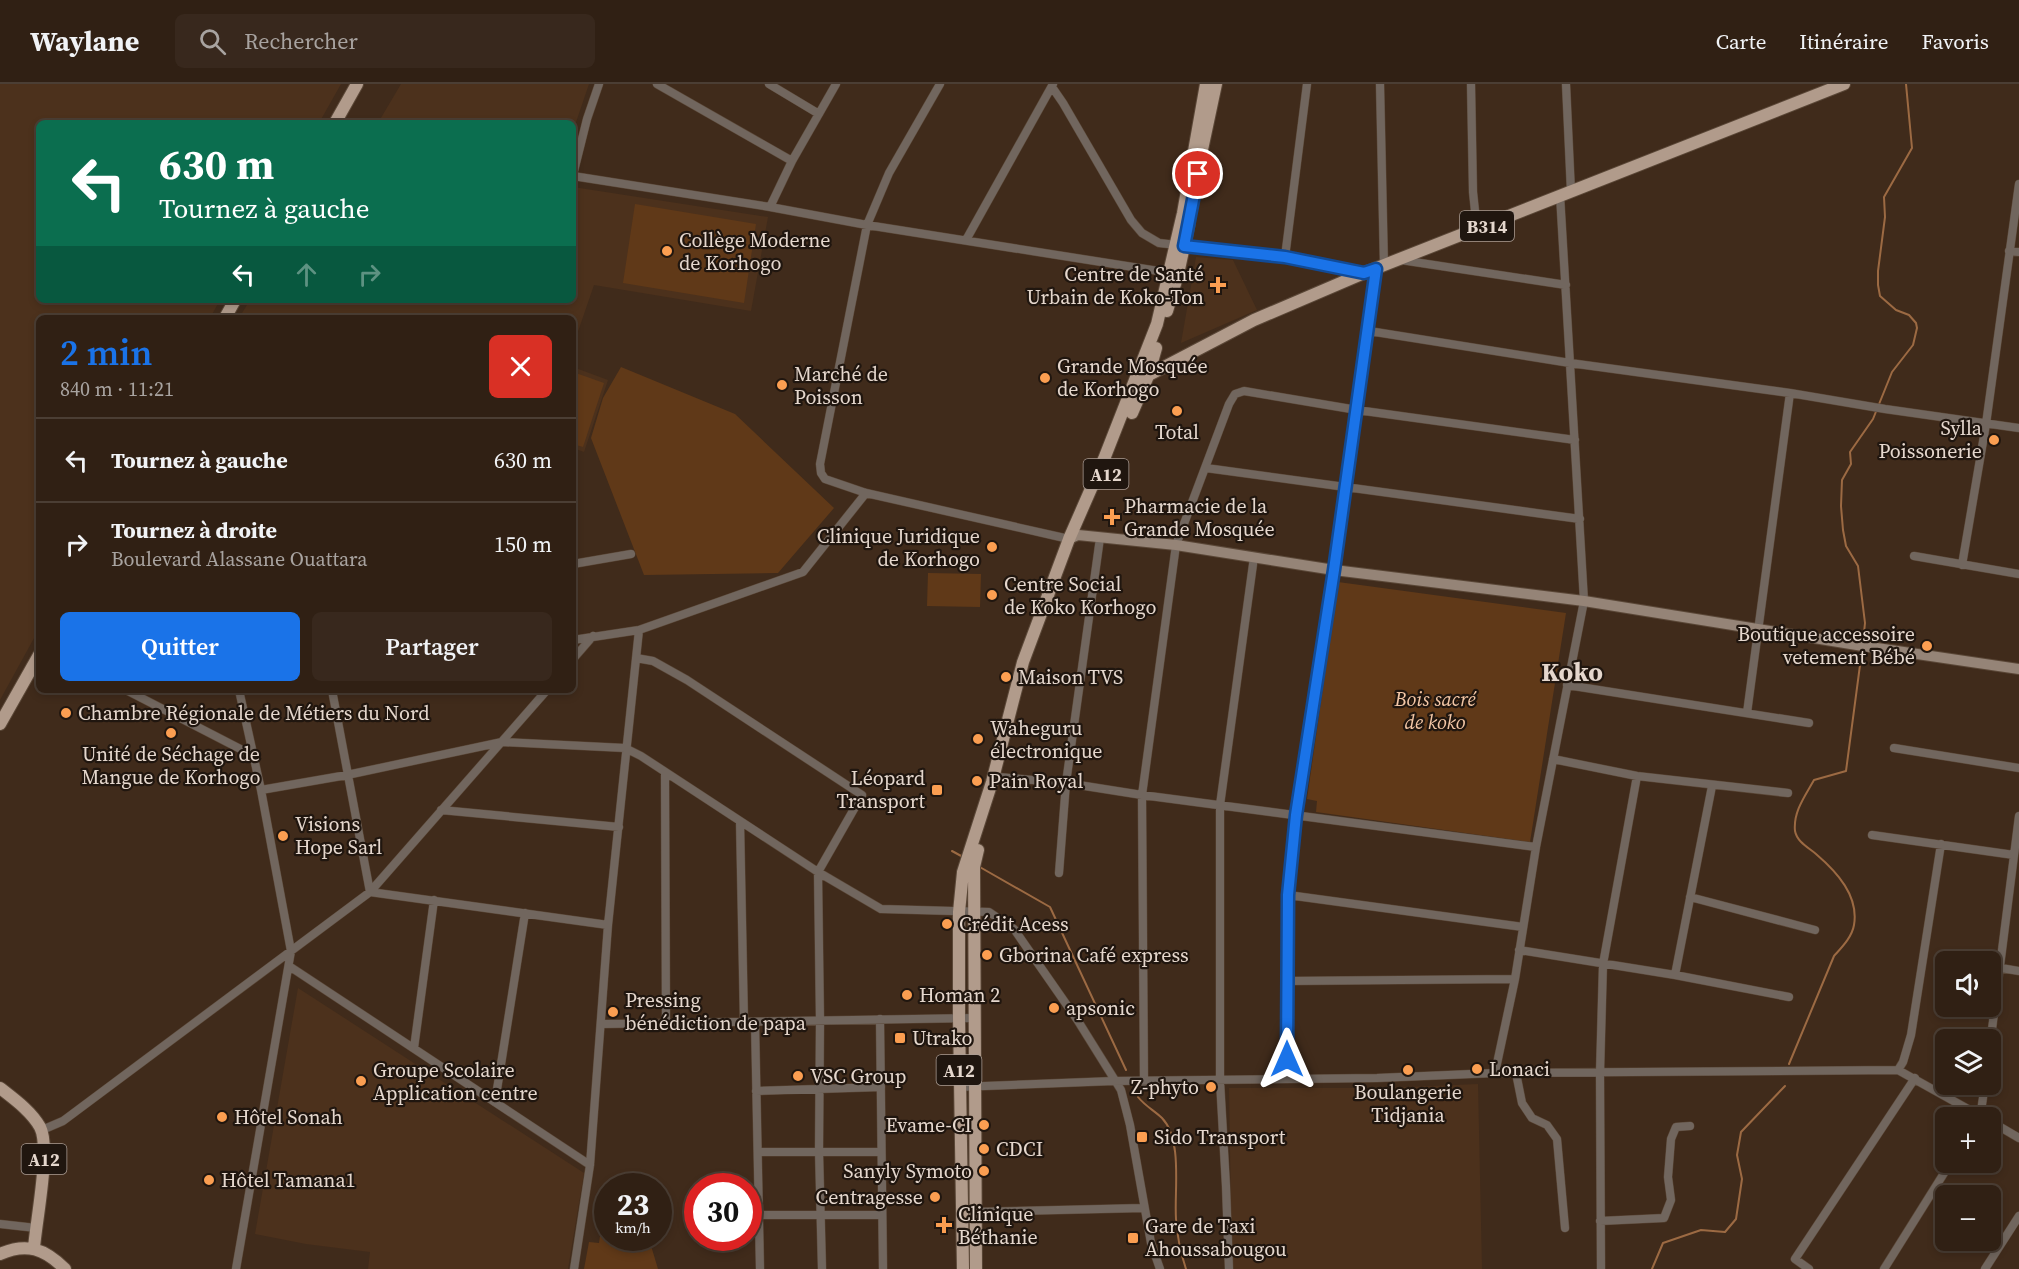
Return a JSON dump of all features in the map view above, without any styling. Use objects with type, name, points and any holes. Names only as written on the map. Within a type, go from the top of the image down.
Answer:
[{"type":"main road","points":[[337,120],[357,84]]},
{"type":"main road","name":"A12","points":[[1180,246],[1206,84]]},
{"type":"main road","name":"A12","points":[[963,1269],[959,1087],[959,912],[963,872],[972,857],[1038,637],[1074,537],[1142,379],[1180,246],[1216,84]]},
{"type":"main road","name":"B314","points":[[1142,379],[1254,320],[1375,269],[1844,84]]},
{"type":"main road","points":[[1,719],[36,659]]},
{"type":"main road","name":"A12","points":[[972,857],[974,867],[976,1269]]},
{"type":"main road","name":"A12","points":[[0,1088],[25,1109],[42,1130],[44,1160],[34,1248]]},
{"type":"main road","points":[[0,1254],[13,1248],[34,1248],[52,1256],[65,1269]]},
{"type":"street","points":[[576,163],[599,84]]},
{"type":"street","points":[[657,84],[792,161]]},
{"type":"street","points":[[769,84],[819,114]]},
{"type":"street","points":[[770,207],[792,161],[836,84]]},
{"type":"street","points":[[940,84],[889,173],[867,225],[820,464],[825,480],[866,494],[1074,537],[1176,545],[1334,570],[1584,601],[2019,669]]},
{"type":"street","points":[[1285,257],[1307,84]]},
{"type":"street","points":[[1287,1078],[1288,895],[1296,815],[1369,331],[1375,269],[1380,84]]},
{"type":"street","points":[[1471,84],[1473,192],[1477,230]]},
{"type":"street","points":[[1495,1073],[1515,980],[1536,847],[1584,601],[1566,285],[1566,84]]},
{"type":"street","points":[[966,240],[1052,85],[1131,220],[1142,233],[1159,243],[1375,269]]},
{"type":"street","points":[[576,175],[867,225],[1173,273]]},
{"type":"street","points":[[1962,565],[1986,424],[2019,184]]},
{"type":"street","points":[[2009,251],[2019,252]]},
{"type":"street","points":[[1398,260],[1566,285]]},
{"type":"street","points":[[1369,331],[1570,363],[1790,393],[2019,428]]},
{"type":"street","points":[[1144,1082],[1142,795],[1176,545],[1229,404],[1235,394],[1244,391],[1357,410],[1575,440]]},
{"type":"street","points":[[1748,713],[1790,393]]},
{"type":"street","points":[[1206,468],[1580,519]]},
{"type":"street","points":[[576,639],[639,630],[803,572],[866,494]]},
{"type":"street","points":[[1059,873],[1066,783],[1100,538]]},
{"type":"street","points":[[576,563],[631,554]]},
{"type":"street","points":[[1914,556],[2019,574]]},
{"type":"street","points":[[1229,1269],[1220,1081],[1220,805],[1254,557]]},
{"type":"street","points":[[574,1269],[590,1165],[608,925],[639,630]]},
{"type":"street","points":[[576,656],[593,636]]},
{"type":"street","points":[[636,658],[653,661],[687,680],[862,795],[818,872],[819,1152],[822,1269]]},
{"type":"street","points":[[1568,685],[1809,723]]},
{"type":"street","points":[[133,693],[252,755]]},
{"type":"street","points":[[236,1269],[291,951],[261,790],[240,693]]},
{"type":"street","points":[[333,693],[370,892]]},
{"type":"street","points":[[42,1130],[63,1121],[370,892],[544,693]]},
{"type":"street","points":[[261,790],[347,775],[502,742],[626,748],[818,872],[881,909],[989,912],[1014,929],[1078,1021],[1121,1090],[1130,1125],[1143,1208],[1160,1269]]},
{"type":"street","points":[[1894,748],[2019,768]]},
{"type":"street","points":[[1553,759],[1637,776],[1788,793]]},
{"type":"street","points":[[665,773],[666,1023]]},
{"type":"street","points":[[1601,1269],[1600,1072],[1603,964],[1637,776]]},
{"type":"street","points":[[995,780],[1066,783],[1536,847]]},
{"type":"street","points":[[1675,975],[1712,786]]},
{"type":"street","points":[[441,810],[619,828]]},
{"type":"street","points":[[2019,816],[2001,968],[2019,971]]},
{"type":"street","points":[[740,820],[744,1022]]},
{"type":"street","points":[[1872,835],[2014,855]]},
{"type":"street","points":[[1898,1070],[1903,1062],[1909,1041],[1941,844]]},
{"type":"street","points":[[370,892],[608,925]]},
{"type":"street","points":[[1288,895],[1523,927]]},
{"type":"street","points":[[1690,897],[1815,930]]},
{"type":"street","points":[[414,1048],[434,900]]},
{"type":"street","points":[[495,1102],[525,913]]},
{"type":"street","points":[[1520,950],[1675,975],[1789,997]]},
{"type":"street","points":[[289,966],[590,1165]]},
{"type":"street","points":[[1286,981],[1515,980]]},
{"type":"street","points":[[602,1024],[974,1018]]},
{"type":"street","points":[[880,1019],[883,1269]]},
{"type":"street","points":[[755,1022],[759,1173]]},
{"type":"street","points":[[959,1087],[1114,1081],[1377,1078],[1495,1073],[1898,1070],[1965,1107]]},
{"type":"street","points":[[1516,1073],[1522,1103],[1532,1118],[1547,1125],[1557,1139],[1565,1228]]},
{"type":"street","points":[[1809,1269],[1795,1259],[1916,1078]]},
{"type":"street","points":[[756,1090],[881,1087]]},
{"type":"street","points":[[1600,1221],[1664,1218],[1671,1200],[1668,1177],[1671,1139],[1676,1127],[1690,1126]]},
{"type":"street","points":[[2001,1127],[2019,1138]]},
{"type":"street","points":[[759,1152],[881,1152]]},
{"type":"street","points":[[1884,1269],[1944,1173]]},
{"type":"street","points":[[962,1210],[976,1212],[1143,1208]]},
{"type":"street","points":[[762,1215],[882,1215]]},
{"type":"street","points":[[1985,1269],[2019,1216]]},
{"type":"street","points":[[0,1224],[36,1228]]},
{"type":"street","points":[[760,1251],[760,1269]]},
{"type":"shaded area","points":[[0,84],[341,84],[321,120],[36,120],[36,303],[218,303],[212,315],[36,315],[36,634],[0,700]]},
{"type":"shaded area","points":[[401,84],[589,84],[576,122],[576,120],[380,120]]},
{"type":"shaded area","name":"Collège Moderne de Korhogo","points":[[576,187],[768,217],[751,311],[594,285],[576,337],[576,315],[241,315],[248,303],[576,303]]},
{"type":"shaded area","name":"Centre de Santé Urbain de Koko-Ton","points":[[1196,257],[1233,260],[1257,310],[1181,343]]},
{"type":"shaded area","points":[[576,368],[608,380],[584,452],[576,449]]},
{"type":"shaded area","name":"Groupe Scolaire Application centre","points":[[298,988],[584,1173],[568,1269],[368,1269],[370,1252],[306,1244],[255,1234]]},
{"type":"shaded area","points":[[1478,1084],[1482,1269],[1232,1269],[1229,1088],[1361,1088],[1364,1095],[1380,1095],[1385,1088]]},
{"type":"green space","points":[[635,204],[756,224],[744,303],[623,283]]},
{"type":"green space","points":[[621,367],[735,414],[834,508],[778,573],[644,575],[591,438],[603,398]]},
{"type":"green space","points":[[576,373],[604,383],[583,447],[576,445]]},
{"type":"green space","points":[[928,573],[981,574],[980,607],[927,606]]},
{"type":"green space","name":"Bois sacré de koko","points":[[1338,582],[1566,613],[1530,842],[1316,812],[1317,801],[1307,799]]},
{"type":"green space","points":[[589,1242],[594,1242],[594,1251],[653,1251],[658,1269],[584,1269]]},
{"type":"waterway","points":[[1863,642],[1865,623],[1858,566],[1846,546],[1843,530],[1842,480],[1851,464],[1850,452],[1873,419],[1892,372],[1913,345],[1917,328],[1909,315],[1896,310],[1880,296],[1878,285],[1885,217],[1884,197],[1912,148],[1906,84]]},
{"type":"waterway","points":[[1789,1064],[1834,956],[1849,938],[1854,925],[1853,904],[1845,885],[1832,869],[1801,842],[1796,835],[1795,824],[1800,804],[1814,780],[1846,771],[1862,650]]},
{"type":"waterway","points":[[952,851],[963,857]]},
{"type":"waterway","points":[[978,866],[1050,907],[1126,1070]]},
{"type":"waterway","points":[[1652,1269],[1663,1243],[1701,1230],[1725,1232],[1736,1219],[1742,1179],[1737,1155],[1741,1132],[1785,1086]]},
{"type":"waterway","points":[[1138,1097],[1162,1118],[1173,1139],[1177,1225],[1186,1269]]},
{"type":"place","name":"Collège Moderne de Korhogo","points":[[667,251]]},
{"type":"place","name":"Centre de Santé Urbain de Koko-Ton","points":[[1218,285]]},
{"type":"place","name":"Grande Mosquée de Korhogo","points":[[1045,378]]},
{"type":"place","name":"Marché de Poisson","points":[[782,385]]},
{"type":"place","name":"Total","points":[[1177,411]]},
{"type":"place","name":"Sylla Poissonerie","points":[[1994,440]]},
{"type":"place","name":"Pharmacie de la Grande Mosquée","points":[[1112,517]]},
{"type":"place","name":"Clinique Juridique de Korhogo","points":[[992,547]]},
{"type":"place","name":"Centre Social de Koko Korhogo","points":[[992,595]]},
{"type":"place","name":"Boutique accessoire vetement Bébé","points":[[1927,646]]},
{"type":"place","name":"Maison TVS","points":[[1006,677]]},
{"type":"place","name":"Chambre Régionale de Métiers du Nord","points":[[66,713]]},
{"type":"place","name":"Unité de Séchage de Mangue de Korhogo","points":[[171,733]]},
{"type":"place","name":"Waheguru électronique","points":[[978,739]]},
{"type":"place","name":"Pain Royal","points":[[977,781]]},
{"type":"place","name":"Léopard Transport","points":[[937,790]]},
{"type":"place","name":"Visions Hope Sarl","points":[[283,836]]},
{"type":"place","name":"Crédit Acess","points":[[947,924]]},
{"type":"place","name":"Gborina Café express","points":[[987,955]]},
{"type":"place","name":"Homan 2","points":[[907,995]]},
{"type":"place","name":"apsonic","points":[[1054,1008]]},
{"type":"place","name":"Pressing bénédiction de papa","points":[[613,1012]]},
{"type":"place","name":"Utrako","points":[[900,1038]]},
{"type":"place","name":"Lonaci","points":[[1477,1069]]},
{"type":"place","name":"Boulangerie Tidjania","points":[[1408,1070]]},
{"type":"place","name":"VSC Group","points":[[798,1076]]},
{"type":"place","name":"Groupe Scolaire Application centre","points":[[361,1081]]},
{"type":"place","name":"Z-phyto","points":[[1211,1087]]},
{"type":"place","name":"Hôtel Sonah","points":[[222,1117]]},
{"type":"place","name":"Evame-CI","points":[[984,1125]]},
{"type":"place","name":"Sido Transport","points":[[1142,1137]]},
{"type":"place","name":"CDCI","points":[[984,1149]]},
{"type":"place","name":"Sanyly Symoto","points":[[984,1171]]},
{"type":"place","name":"Hôtel Tamana1","points":[[209,1180]]},
{"type":"place","name":"Centragesse","points":[[935,1197]]},
{"type":"place","name":"Clinique Béthanie","points":[[944,1225]]},
{"type":"place","name":"Gare de Taxi Ahoussabougou","points":[[1133,1238]]},
{"type":"district","name":"Koko","points":[[1572,672]]},
{"type":"route","points":[[1198,174],[1184,246],[1285,257],[1364,273],[1376,269],[1334,570],[1296,815],[1288,895],[1287,1059]]}]
